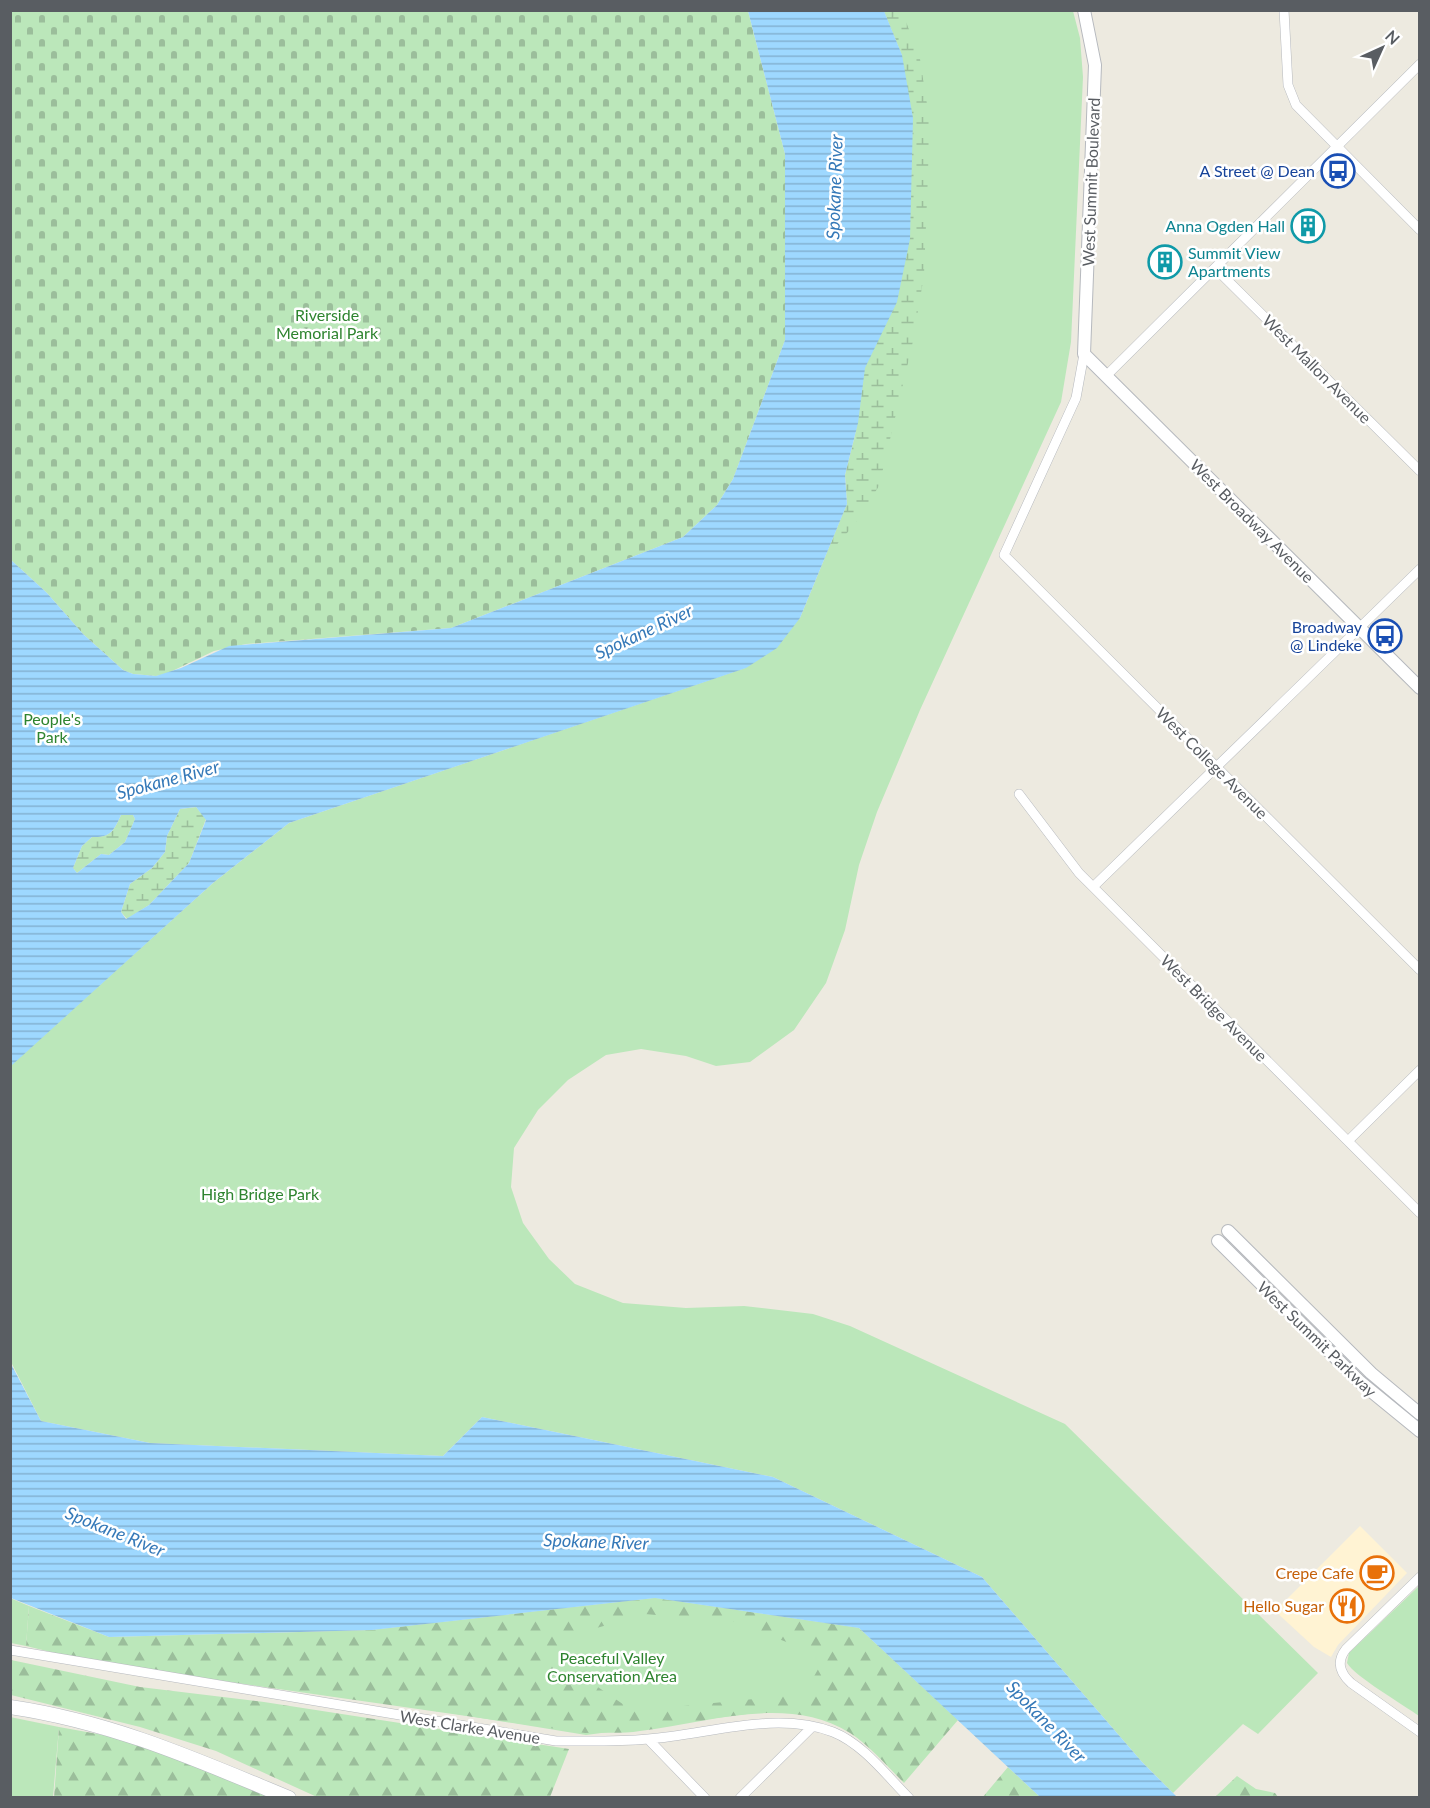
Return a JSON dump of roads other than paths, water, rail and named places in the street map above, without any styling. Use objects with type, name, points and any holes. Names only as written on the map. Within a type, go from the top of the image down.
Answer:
[{"type":"main road","points":[[10,1707],[48,1712],[128,1733],[289,1797]]},
{"type":"street","name":"West Summit Boulevard","points":[[1084,10],[1095,65],[1084,354]]},
{"type":"street","points":[[1284,10],[1288,86],[1296,105],[1419,230]]},
{"type":"street","points":[[1106,376],[1419,64]]},
{"type":"street","name":"West Mallon Avenue","points":[[1215,268],[1419,471]]},
{"type":"street","name":"West Broadway Avenue","points":[[1084,354],[1419,688]]},
{"type":"street","name":"West College Avenue","points":[[1084,354],[1076,398],[1004,555],[1419,970]]},
{"type":"street","points":[[1093,887],[1419,569]]},
{"type":"street","name":"West Bridge Avenue","points":[[1019,794],[1058,848],[1093,887],[1419,1213]]},
{"type":"street","points":[[1348,1141],[1419,1070]]},
{"type":"street","name":"West Summit Parkway","points":[[1228,1231],[1382,1384],[1419,1414]]},
{"type":"street","name":"West Summit Parkway","points":[[1218,1241],[1372,1394],[1419,1431]]},
{"type":"street","points":[[1275,1299],[1285,1288]]},
{"type":"street","points":[[1419,1577],[1346,1649],[1340,1663],[1344,1676],[1351,1683],[1419,1732]]},
{"type":"street","name":"West Clarke Avenue","points":[[10,1650],[556,1741],[648,1739],[780,1723],[812,1727],[834,1732],[856,1746],[909,1797]]},
{"type":"street","points":[[740,1797],[812,1727]]},
{"type":"street","points":[[648,1739],[705,1797]]},
{"type":"water","name":"Spokane River","points":[[748,11],[884,11],[902,55],[913,118],[910,239],[897,302],[865,368],[858,423],[845,475],[847,504],[800,618],[777,648],[746,668],[289,823],[213,883],[11,1066],[11,560],[47,593],[83,634],[123,670],[133,674],[156,676],[181,668],[229,646],[451,628],[683,537],[717,505],[733,479],[785,340],[785,154]],"holes":[[[196,807],[206,820],[189,863],[149,905],[126,919],[121,912],[130,884],[152,868],[165,852],[167,836],[180,809]],[[121,815],[133,815],[135,819],[125,842],[109,855],[101,854],[77,873],[73,868],[82,846],[92,837],[107,835],[111,832]]]},
{"type":"water","name":"Spokane River","points":[[10,1362],[41,1421],[150,1443],[443,1456],[482,1417],[773,1477],[982,1577],[1142,1762],[1177,1797],[1040,1797],[859,1628],[655,1598],[372,1630],[109,1637],[11,1598]]},
{"type":"place","name":"A Street @ Dean","points":[[1338,171]]},
{"type":"place","name":"Anna Ogden Hall","points":[[1308,226]]},
{"type":"place","name":"Summit View Apartments","points":[[1165,262]]},
{"type":"place","name":"Broadway @ Lindeke","points":[[1385,636]]},
{"type":"place","name":"Crepe Cafe","points":[[1377,1573]]},
{"type":"place","name":"Hello Sugar","points":[[1347,1606]]},
{"type":"park label","name":"Riverside Memorial Park","points":[[327,324]]},
{"type":"park label","name":"People's Park","points":[[52,728]]},
{"type":"park label","name":"High Bridge Park","points":[[260,1194]]},
{"type":"park label","name":"Peaceful Valley Conservation Area","points":[[612,1667]]}]
